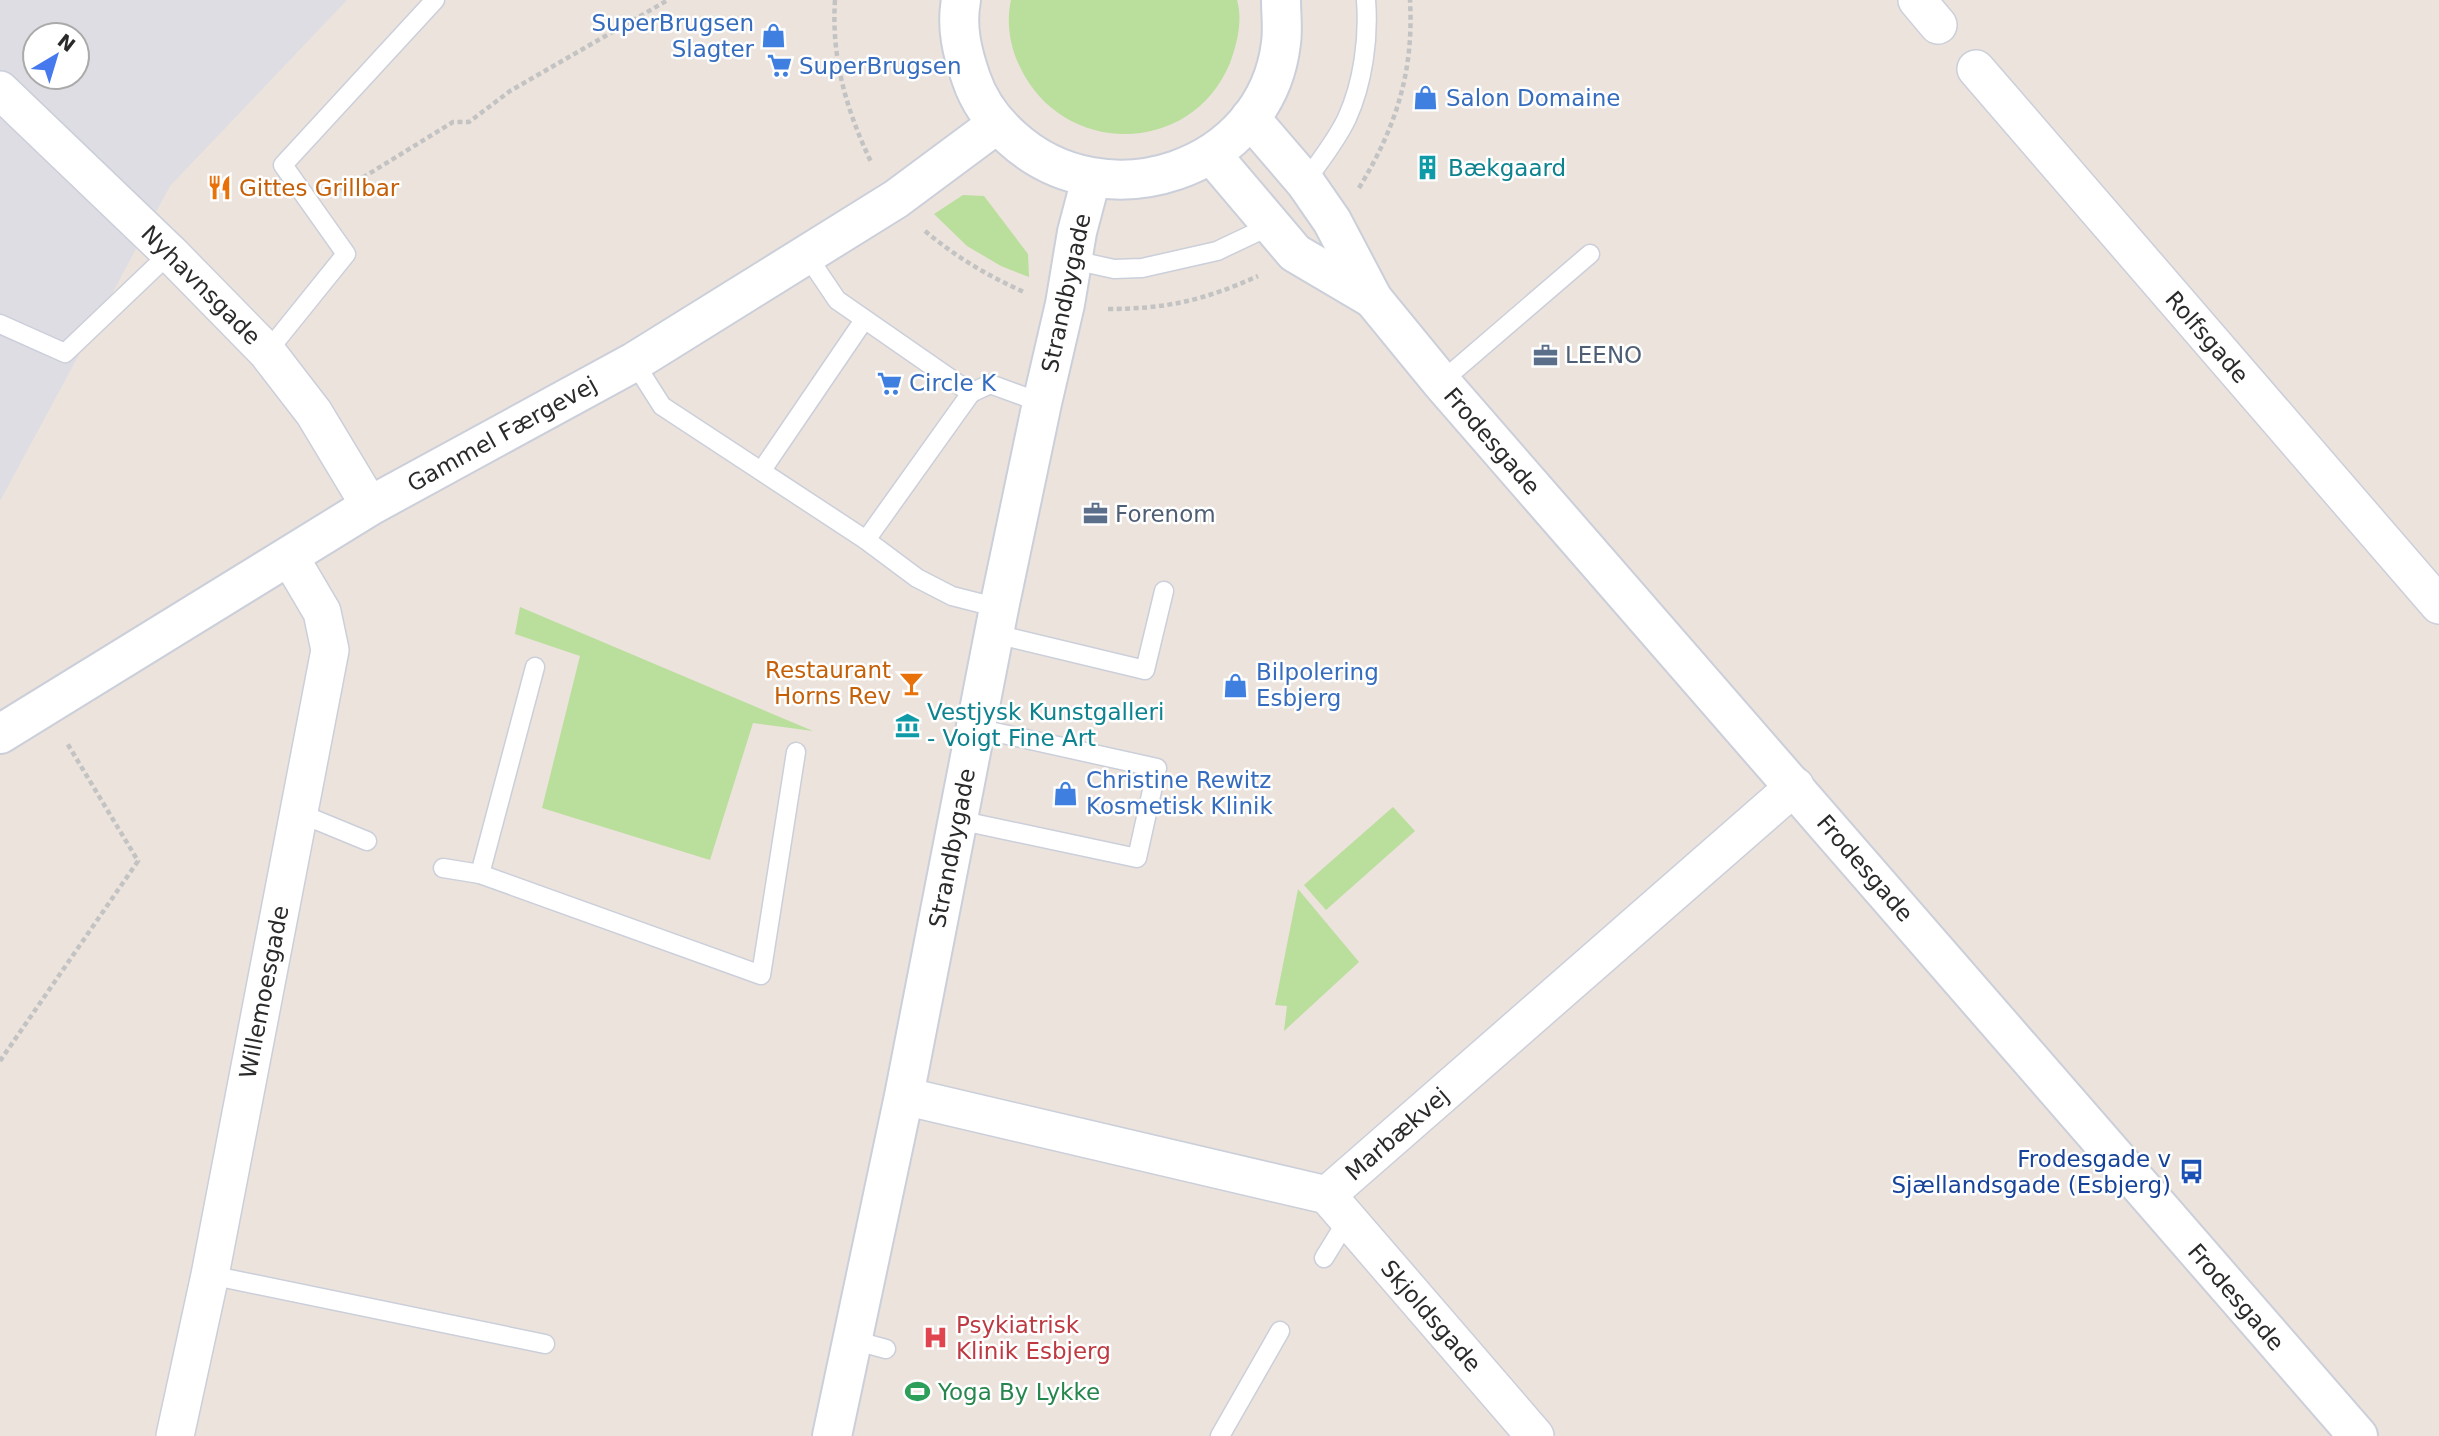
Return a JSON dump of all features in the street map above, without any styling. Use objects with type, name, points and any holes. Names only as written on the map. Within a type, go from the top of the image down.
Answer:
[{"type":"main road","points":[[961,0],[958,16],[962,55],[975,91],[997,124],[1024,149],[1055,168],[1091,179],[1133,181],[1173,173],[1211,154],[1232,138],[1250,118],[1275,70],[1281,43],[1281,0]]},
{"type":"main road","name":"Frodesgade","points":[[1250,118],[1305,182],[1332,221],[1373,299],[1441,382],[2358,1436]]},
{"type":"main road","name":"Gammel Færgevej","points":[[4,723],[44,706],[370,506],[634,362],[896,200],[997,124]]},
{"type":"main road","name":"Frodesgade","points":[[1211,154],[1295,253],[1373,299]]},
{"type":"main road","name":"Strandbygade","points":[[832,1436],[869,1344],[904,1096],[997,621],[1065,304],[1077,232],[1091,179]]},
{"type":"street","name":"Rolfsgade","points":[[1976,69],[2439,605]]},
{"type":"street","name":"Nyhavnsgade","points":[[0,90],[170,253],[267,352],[314,413],[370,506]]},
{"type":"street","name":"Willemoesgade","points":[[175,1436],[210,1275],[330,650],[322,612],[289,556]]},
{"type":"street","name":"Marbækvej","points":[[904,1096],[1338,1207],[1794,786]]},
{"type":"street","name":"Skjoldsgade","points":[[1338,1207],[1535,1436]]},
{"type":"lane","points":[[267,352],[346,254],[283,165],[435,0]]},
{"type":"lane","points":[[1305,182],[1346,118],[1360,76],[1367,18],[1366,0]]},
{"type":"lane","points":[[1073,260],[1114,269],[1142,268],[1217,251],[1272,225]]},
{"type":"lane","points":[[0,324],[65,353],[170,253]]},
{"type":"lane","points":[[806,254],[837,300],[971,393]]},
{"type":"lane","points":[[1441,382],[1590,254]]},
{"type":"lane","points":[[762,470],[864,320]]},
{"type":"lane","points":[[634,362],[662,406],[866,540],[916,579],[997,621],[1145,670],[1164,591]]},
{"type":"lane","points":[[866,540],[971,393],[990,384],[1042,403]]},
{"type":"lane","points":[[480,874],[536,667]]},
{"type":"lane","points":[[958,820],[1137,858],[1157,768],[976,728]]},
{"type":"lane","points":[[443,868],[480,874],[761,975],[796,752]]},
{"type":"lane","points":[[299,813],[367,841]]},
{"type":"lane","points":[[1324,1258],[1338,1207]]},
{"type":"lane","points":[[210,1275],[545,1344]]},
{"type":"lane","points":[[1220,1436],[1280,1331]]},
{"type":"path","points":[[314,208],[453,122],[468,122],[510,91],[668,0]]},
{"type":"path","points":[[835,0],[835,45],[842,87],[855,127],[873,165],[896,200]]},
{"type":"path","points":[[0,1061],[138,861],[44,706]]},
{"type":"shaded area","points":[[0,0],[347,0],[170,186],[0,501]]},
{"type":"green space","points":[[1011,0],[1237,0],[1238,32],[1230,63],[1212,94],[1187,116],[1158,129],[1127,134],[1095,130],[1066,118],[1040,97],[1020,67],[1010,35]]},
{"type":"green space","points":[[963,195],[984,196],[1028,254],[1029,277],[1001,266],[967,246],[934,214]]},
{"type":"green space","points":[[520,607],[813,731],[753,723],[710,860],[542,808],[580,656],[515,634]]},
{"type":"green space","points":[[1393,807],[1415,831],[1326,910],[1304,885]]},
{"type":"green space","points":[[1298,889],[1359,962],[1284,1031],[1287,1006],[1275,1005]]},
{"type":"place","name":"SuperBrugsen Slagter","points":[[774,36]]},
{"type":"place","name":"SuperBrugsen","points":[[779,66]]},
{"type":"place","name":"Salon Domaine","points":[[1426,98]]},
{"type":"place","name":"Bækgaard","points":[[1428,168]]},
{"type":"place","name":"Gittes Grillbar","points":[[219,188]]},
{"type":"place","name":"LEENO","points":[[1545,355]]},
{"type":"place","name":"Circle K","points":[[889,383]]},
{"type":"place","name":"Forenom","points":[[1095,514]]},
{"type":"place","name":"Restaurant Horns Rev","points":[[911,683]]},
{"type":"place","name":"Bilpolering Esbjerg","points":[[1236,685]]},
{"type":"place","name":"Vestjysk Kunstgalleri - Voigt Fine Art","points":[[907,725]]},
{"type":"place","name":"Christine Rewitz Kosmetisk Klinik","points":[[1066,793]]},
{"type":"place","name":"Frodesgade v Sjællandsgade (Esbjerg)","points":[[2191,1172]]},
{"type":"place","name":"Psykiatrisk Klinik Esbjerg","points":[[936,1338]]},
{"type":"place","name":"Yoga By Lykke","points":[[918,1392]]}]
